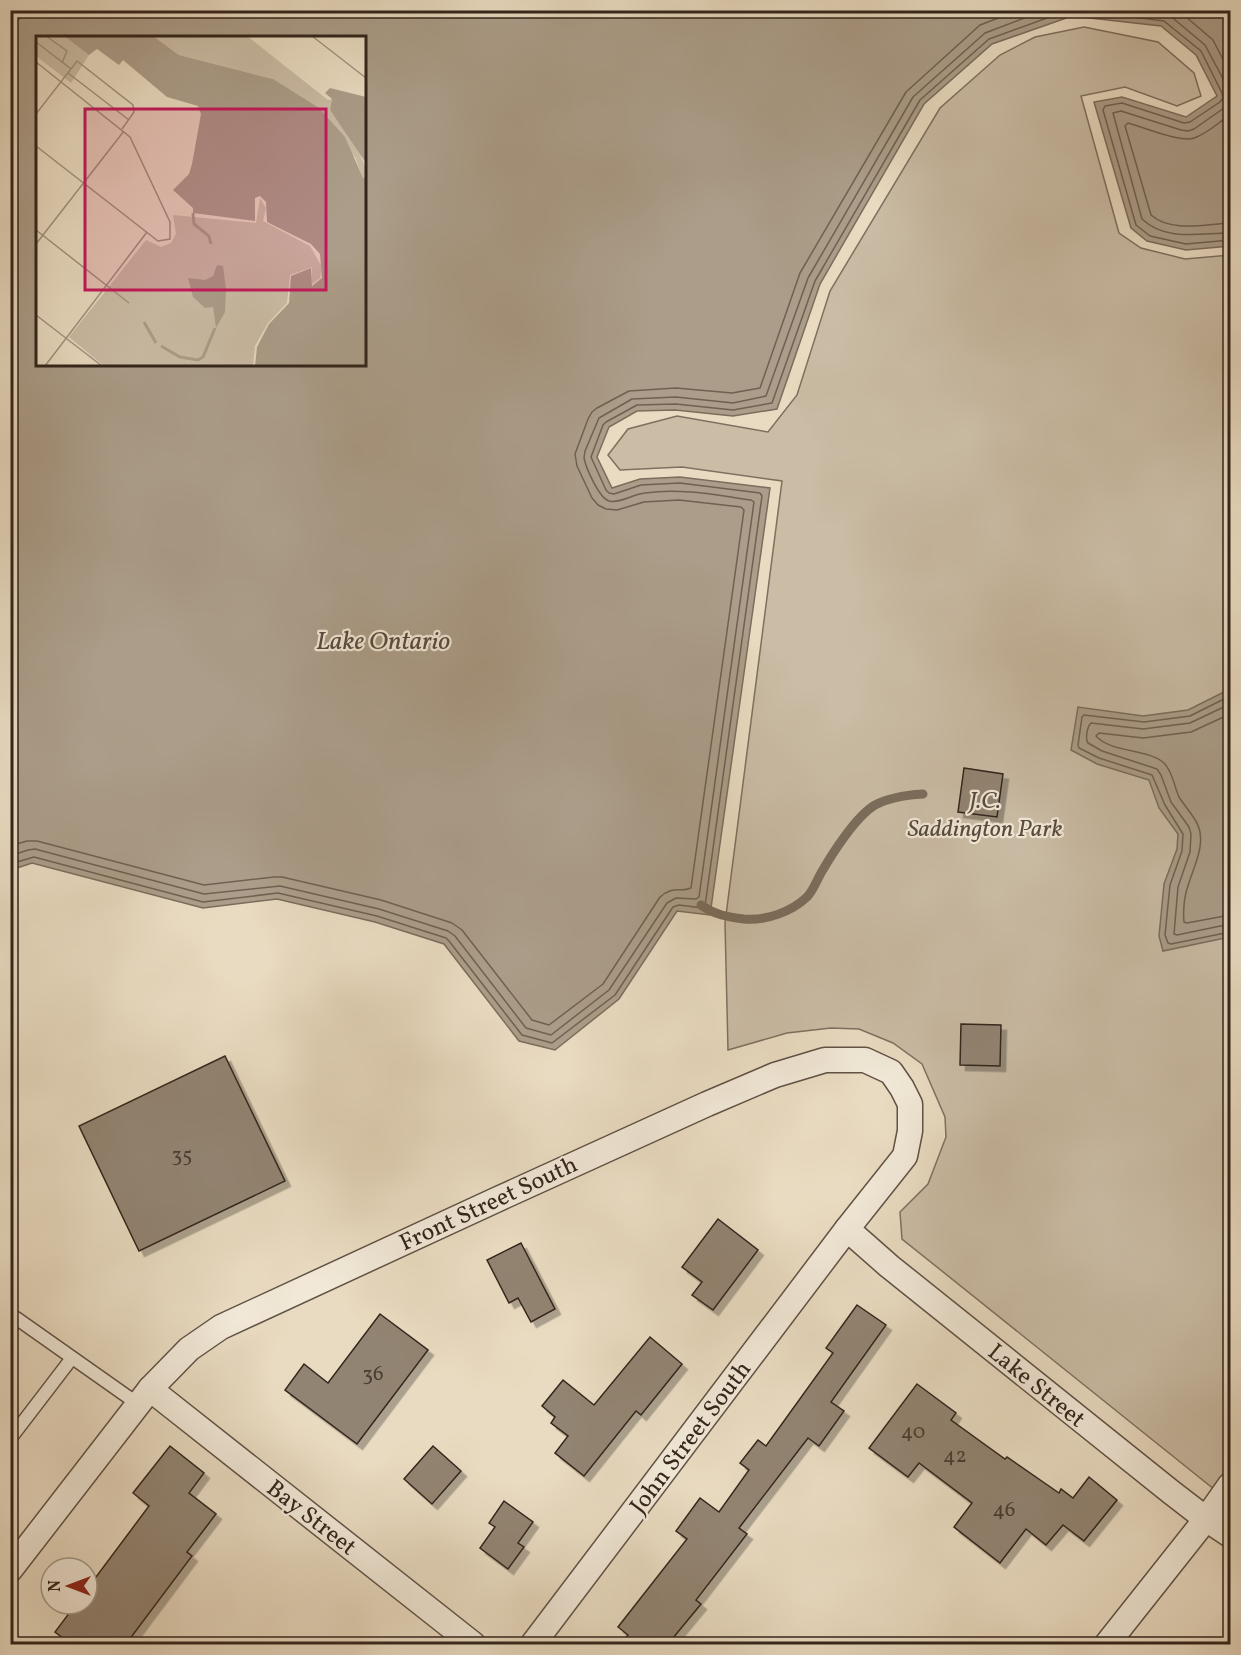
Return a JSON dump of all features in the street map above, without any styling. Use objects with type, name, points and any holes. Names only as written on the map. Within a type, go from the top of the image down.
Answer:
[{"type":"street","name":"Front Street South","points":[[10,1570],[144,1397],[189,1349],[221,1327],[706,1104],[775,1075],[825,1060],[865,1060],[891,1072],[910,1104],[910,1131],[905,1156],[847,1229]]},
{"type":"street","name":"Lake Street","points":[[847,1229],[889,1266],[1206,1519],[1230,1535]]},
{"type":"street","name":"John Street South","points":[[533,1644],[847,1229]]},
{"type":"street","name":"Bay Street","points":[[144,1397],[473,1644]]},
{"type":"street","points":[[1107,1644],[1206,1519],[1230,1485]]},
{"type":"lane","points":[[10,1320],[16,1318],[72,1358],[144,1397]]},
{"type":"lane","points":[[10,1438],[72,1358]]},
{"type":"green space","name":"J.C. Saddington Park","points":[[1084,27],[1158,42],[1194,73],[1201,96],[1177,106],[1125,87],[1081,96],[1119,233],[1141,248],[1185,259],[1230,255],[1230,1502],[902,1239],[900,1212],[928,1184],[946,1137],[945,1117],[922,1064],[893,1043],[859,1029],[831,1028],[787,1033],[728,1050],[725,923],[782,481],[682,467],[620,470],[608,455],[628,429],[677,416],[768,432],[797,395],[830,291],[940,108],[1000,55],[1035,37]]},
{"type":"water","name":"Lake Ontario","points":[[30,10],[1230,11],[1230,246],[1186,250],[1147,241],[1131,228],[1094,102],[1122,97],[1186,117],[1217,96],[1196,55],[1161,26],[1072,16],[992,44],[924,104],[820,284],[777,409],[733,416],[675,410],[637,411],[609,427],[597,457],[612,488],[640,479],[680,477],[770,488],[710,915],[677,911],[619,999],[555,1050],[519,1041],[444,944],[375,922],[277,899],[203,908],[32,863],[11,870],[10,27]]},
{"type":"water","points":[[1230,689],[1230,937],[1163,951],[1159,936],[1164,884],[1177,849],[1178,834],[1159,808],[1149,780],[1097,764],[1071,750],[1078,707],[1143,716],[1188,710]]},
{"type":"building","points":[[964,768],[1003,774],[997,817],[958,812]]},
{"type":"building","points":[[961,1024],[1001,1025],[1000,1066],[960,1065]]},
{"type":"building","points":[[225,1056],[285,1181],[139,1251],[79,1126]]},
{"type":"building","points":[[718,1219],[758,1250],[713,1310],[692,1295],[702,1282],[682,1267]]},
{"type":"building","points":[[521,1243],[555,1309],[531,1322],[518,1298],[509,1303],[487,1260]]},
{"type":"building","points":[[857,1305],[886,1325],[831,1402],[844,1411],[819,1446],[808,1438],[739,1528],[747,1534],[696,1600],[701,1604],[668,1644],[620,1644],[628,1635],[618,1627],[687,1539],[676,1531],[700,1498],[719,1512],[749,1470],[740,1463],[758,1440],[766,1446],[833,1353],[826,1348]]},
{"type":"building","points":[[380,1314],[428,1350],[357,1444],[285,1390],[304,1364],[328,1383]]},
{"type":"building","points":[[650,1337],[682,1364],[641,1415],[636,1411],[584,1476],[555,1453],[568,1436],[551,1423],[555,1417],[542,1406],[563,1380],[594,1405]]},
{"type":"building","points":[[917,1384],[956,1413],[951,1420],[1005,1459],[1007,1457],[1059,1493],[1061,1489],[1073,1498],[1089,1477],[1117,1500],[1084,1541],[1063,1525],[1046,1545],[1026,1529],[1000,1563],[954,1527],[972,1503],[919,1463],[908,1477],[869,1448]]},
{"type":"building","points":[[170,1446],[204,1473],[189,1493],[216,1514],[187,1552],[192,1556],[126,1644],[71,1644],[55,1632],[67,1616],[99,1616],[99,1573],[149,1506],[133,1493]]},
{"type":"building","points":[[433,1446],[461,1471],[432,1504],[404,1479]]},
{"type":"building","points":[[504,1501],[533,1522],[518,1543],[524,1547],[508,1569],[480,1548],[495,1527],[489,1523]]},
{"type":"waterway","points":[[701,905],[722,915],[744,919],[761,919],[786,911],[809,895],[838,846],[852,826],[868,810],[893,798],[923,794]]}]
